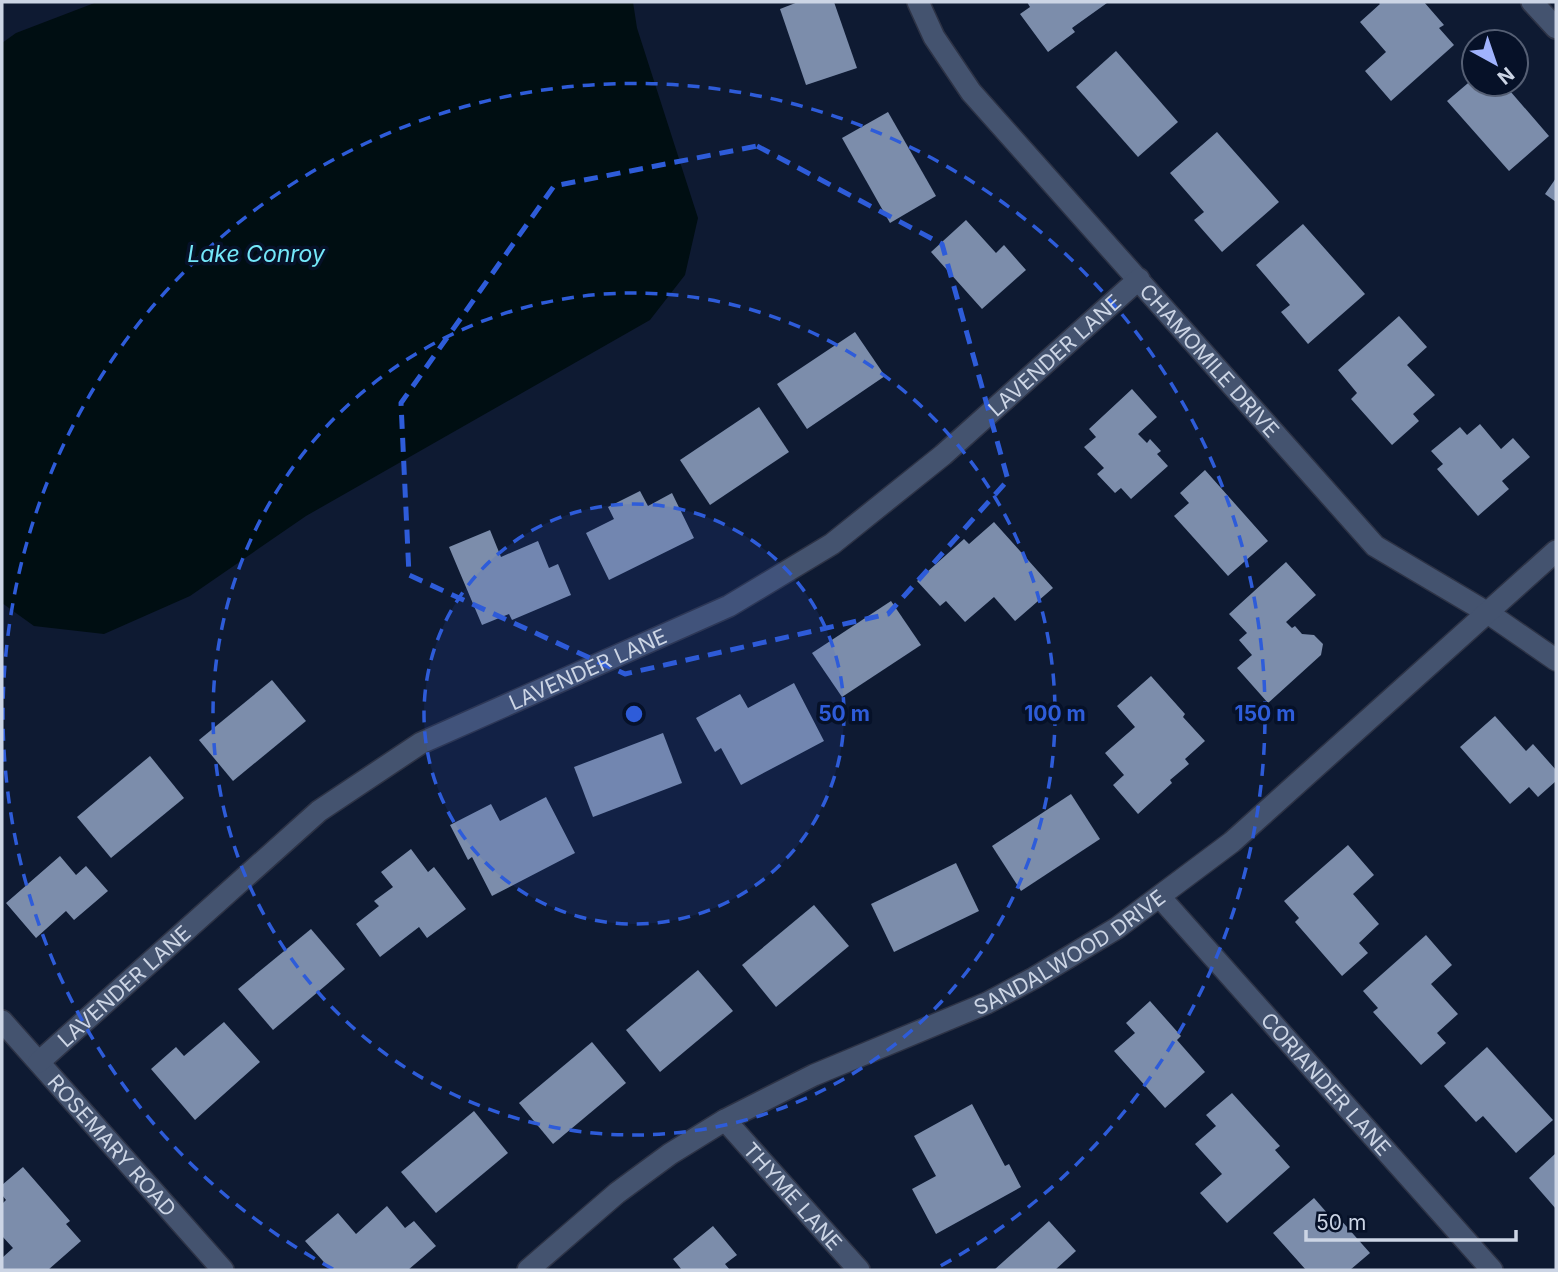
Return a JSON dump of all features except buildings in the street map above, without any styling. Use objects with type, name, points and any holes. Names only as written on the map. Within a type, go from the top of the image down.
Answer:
[{"type":"street","name":"CHAMOMILE DRIVE","points":[[918,2],[934,37],[971,92],[1375,546],[1488,613],[1556,660]]},
{"type":"street","points":[[1532,2],[1556,28]]},
{"type":"street","name":"LAVENDER LANE","points":[[39,1062],[319,811],[421,743],[729,606],[832,544],[943,455],[1139,279]]},
{"type":"street","name":"SANDALWOOD DRIVE","points":[[528,1270],[617,1193],[670,1154],[725,1120],[814,1074],[987,1003],[1117,929],[1232,842],[1556,551]]},
{"type":"street","name":"CORIANDER LANE","points":[[1160,897],[1492,1270]]},
{"type":"street","name":"ROSEMARY ROAD","points":[[2,1021],[223,1270]]},
{"type":"street","name":"THYME LANE","points":[[725,1120],[859,1270]]},
{"type":"highlighted area","points":[[757,146],[942,244],[1008,480],[888,614],[625,674],[409,575],[401,403],[554,186]]},
{"type":"water","name":"Lake Conroy","points":[[97,2],[633,2],[637,28],[698,218],[685,275],[650,320],[306,516],[190,596],[104,634],[34,626],[2,603],[2,43],[16,33]]}]
